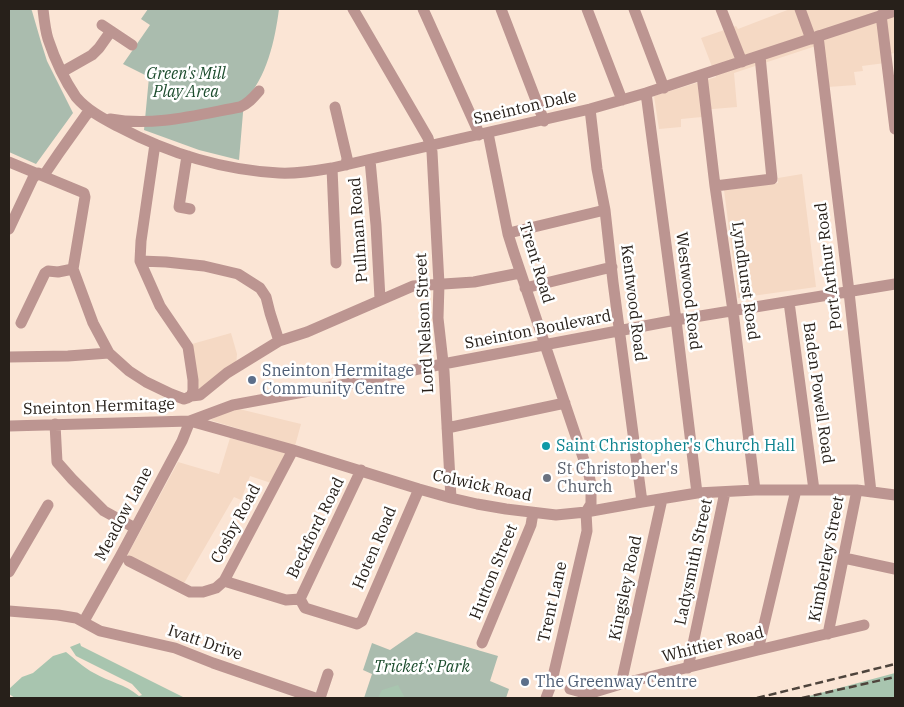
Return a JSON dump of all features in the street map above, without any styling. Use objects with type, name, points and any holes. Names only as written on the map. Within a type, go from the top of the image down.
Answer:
[{"type":"street","points":[[43,9],[48,37],[62,72],[77,97],[94,114]]},
{"type":"street","name":"Lord Nelson Street","points":[[353,9],[428,138],[432,152],[439,284],[438,318],[448,428],[451,498]]},
{"type":"street","name":"Trent Road","points":[[423,9],[478,131],[483,134],[508,234],[520,273],[589,474],[591,504],[586,512]]},
{"type":"street","points":[[501,9],[544,121]]},
{"type":"street","points":[[587,9],[622,100]]},
{"type":"street","points":[[634,9],[664,88]]},
{"type":"street","points":[[721,9],[742,62]]},
{"type":"street","name":"Port Arthur Road","points":[[800,9],[814,37],[849,292],[871,492]]},
{"type":"street","points":[[889,12],[895,129]]},
{"type":"street","name":"Sneinton Dale","points":[[94,114],[155,144],[201,160],[244,169],[280,173],[314,171],[590,110],[664,88],[889,12]]},
{"type":"street","points":[[62,72],[99,48],[107,28],[132,46]]},
{"type":"street","points":[[715,186],[772,179],[760,56]]},
{"type":"street","name":"Lyndhurst Road","points":[[702,75],[755,490]]},
{"type":"street","points":[[38,173],[44,176],[86,114],[123,121],[176,119],[240,109],[259,91]]},
{"type":"street","name":"Westwood Road","points":[[646,93],[676,320],[696,493]]},
{"type":"street","points":[[335,107],[347,158],[346,165]]},
{"type":"street","name":"Kentwood Road","points":[[590,110],[642,502]]},
{"type":"street","points":[[155,144],[141,240],[140,261],[160,306],[188,347],[194,391],[192,396]]},
{"type":"street","points":[[188,156],[179,207],[190,209]]},
{"type":"street","name":"Pullman Road","points":[[370,160],[380,299]]},
{"type":"street","points":[[9,162],[84,192],[85,197],[73,268],[93,323],[109,353],[129,371],[146,382],[181,398],[200,395],[227,373],[280,341],[307,332],[413,286],[474,282],[520,273]]},
{"type":"street","points":[[332,168],[336,263]]},
{"type":"street","points":[[9,229],[33,178],[38,173]]},
{"type":"street","points":[[508,234],[604,210]]},
{"type":"street","points":[[140,261],[204,266],[238,274],[260,288],[266,297],[280,341]]},
{"type":"street","points":[[526,288],[612,267]]},
{"type":"street","points":[[20,323],[45,273],[73,268]]},
{"type":"street","name":"Sneinton Boulevard","points":[[190,421],[233,405],[442,364],[676,320],[895,284]]},
{"type":"street","name":"Baden Powell Road","points":[[789,302],[814,490]]},
{"type":"street","points":[[9,357],[109,353]]},
{"type":"street","points":[[448,428],[565,403]]},
{"type":"street","name":"Colwick Road","points":[[190,421],[451,498],[477,504],[556,516],[696,493],[755,490],[857,490],[895,495]]},
{"type":"street","name":"Sneinton Hermitage","points":[[9,426],[190,421]]},
{"type":"street","name":"Meadow Lane","points":[[84,621],[136,528],[182,441],[190,421]]},
{"type":"street","points":[[55,424],[57,462],[104,511],[136,528]]},
{"type":"street","name":"Cosby Road","points":[[129,561],[190,592],[203,592],[216,588],[224,581],[293,450]]},
{"type":"street","name":"Beckford Road","points":[[300,599],[361,470]]},
{"type":"street","name":"Hoten Road","points":[[300,599],[305,608],[357,624],[362,621],[419,489]]},
{"type":"street","points":[[758,650],[796,490]]},
{"type":"street","name":"Kimberley Street","points":[[828,634],[857,490]]},
{"type":"street","name":"Ladysmith Street","points":[[688,668],[725,492]]},
{"type":"street","name":"Kingsley Road","points":[[621,684],[662,498]]},
{"type":"street","points":[[9,572],[48,505]]},
{"type":"street","name":"Trent Lane","points":[[546,698],[551,685],[586,531],[586,512]]},
{"type":"street","name":"Hutton Street","points":[[482,643],[531,526],[533,513]]},
{"type":"street","points":[[844,558],[895,570]]},
{"type":"street","points":[[224,581],[286,600],[300,599]]},
{"type":"street","name":"Ivatt Drive","points":[[9,611],[76,618],[100,631],[174,648],[315,698]]},
{"type":"street","name":"Whittier Road","points":[[570,689],[588,694],[621,684],[864,625]]},
{"type":"street","points":[[320,698],[328,674]]},
{"type":"shaded area","points":[[790,9],[895,9],[895,53],[884,55],[885,63],[862,66],[863,71],[854,72],[856,85],[828,87],[822,44],[734,73],[737,107],[701,110],[702,117],[681,119],[681,127],[659,129],[654,96],[716,77],[701,38],[736,26],[738,29]]},
{"type":"shaded area","points":[[802,174],[816,287],[738,298],[724,190],[778,183],[778,178]]},
{"type":"shaded area","points":[[231,333],[237,354],[236,365],[197,392],[192,344]]},
{"type":"shaded area","points":[[235,408],[301,424],[295,446],[210,420]]},
{"type":"shaded area","points":[[230,438],[289,454],[274,484],[250,476],[241,500],[234,497],[183,585],[127,556],[178,462],[219,474]]},
{"type":"green space","points":[[9,9],[31,9],[47,61],[73,113],[36,164],[9,152]]},
{"type":"green space","name":"Green's Mill Play Area","points":[[148,9],[279,9],[269,58],[259,81],[244,101],[239,160],[199,150],[144,130],[149,77],[123,64],[150,25],[141,19]]},
{"type":"green space","name":"Tricket's Park","points":[[416,632],[498,656],[490,681],[509,689],[506,698],[364,698],[372,674],[363,670],[372,643],[390,650]]},
{"type":"green space","points":[[80,643],[81,646],[185,698],[15,698],[9,694],[9,689],[22,677],[33,673],[53,656],[66,652],[90,671],[139,696],[142,695],[132,684],[76,656],[70,647]]},
{"type":"green space","points":[[895,673],[895,698],[802,698]]},
{"type":"green space","points":[[398,685],[405,698],[378,698],[382,690]]},
{"type":"railway","points":[[757,698],[895,664]]},
{"type":"railway","points":[[802,698],[895,677]]},
{"type":"place","name":"Sneinton Hermitage Community Centre","points":[[252,380]]},
{"type":"place","name":"Saint Christopher's Church Hall","points":[[546,446]]},
{"type":"place","name":"St Christopher's Church","points":[[547,478]]},
{"type":"place","name":"The Greenway Centre","points":[[525,682]]}]
